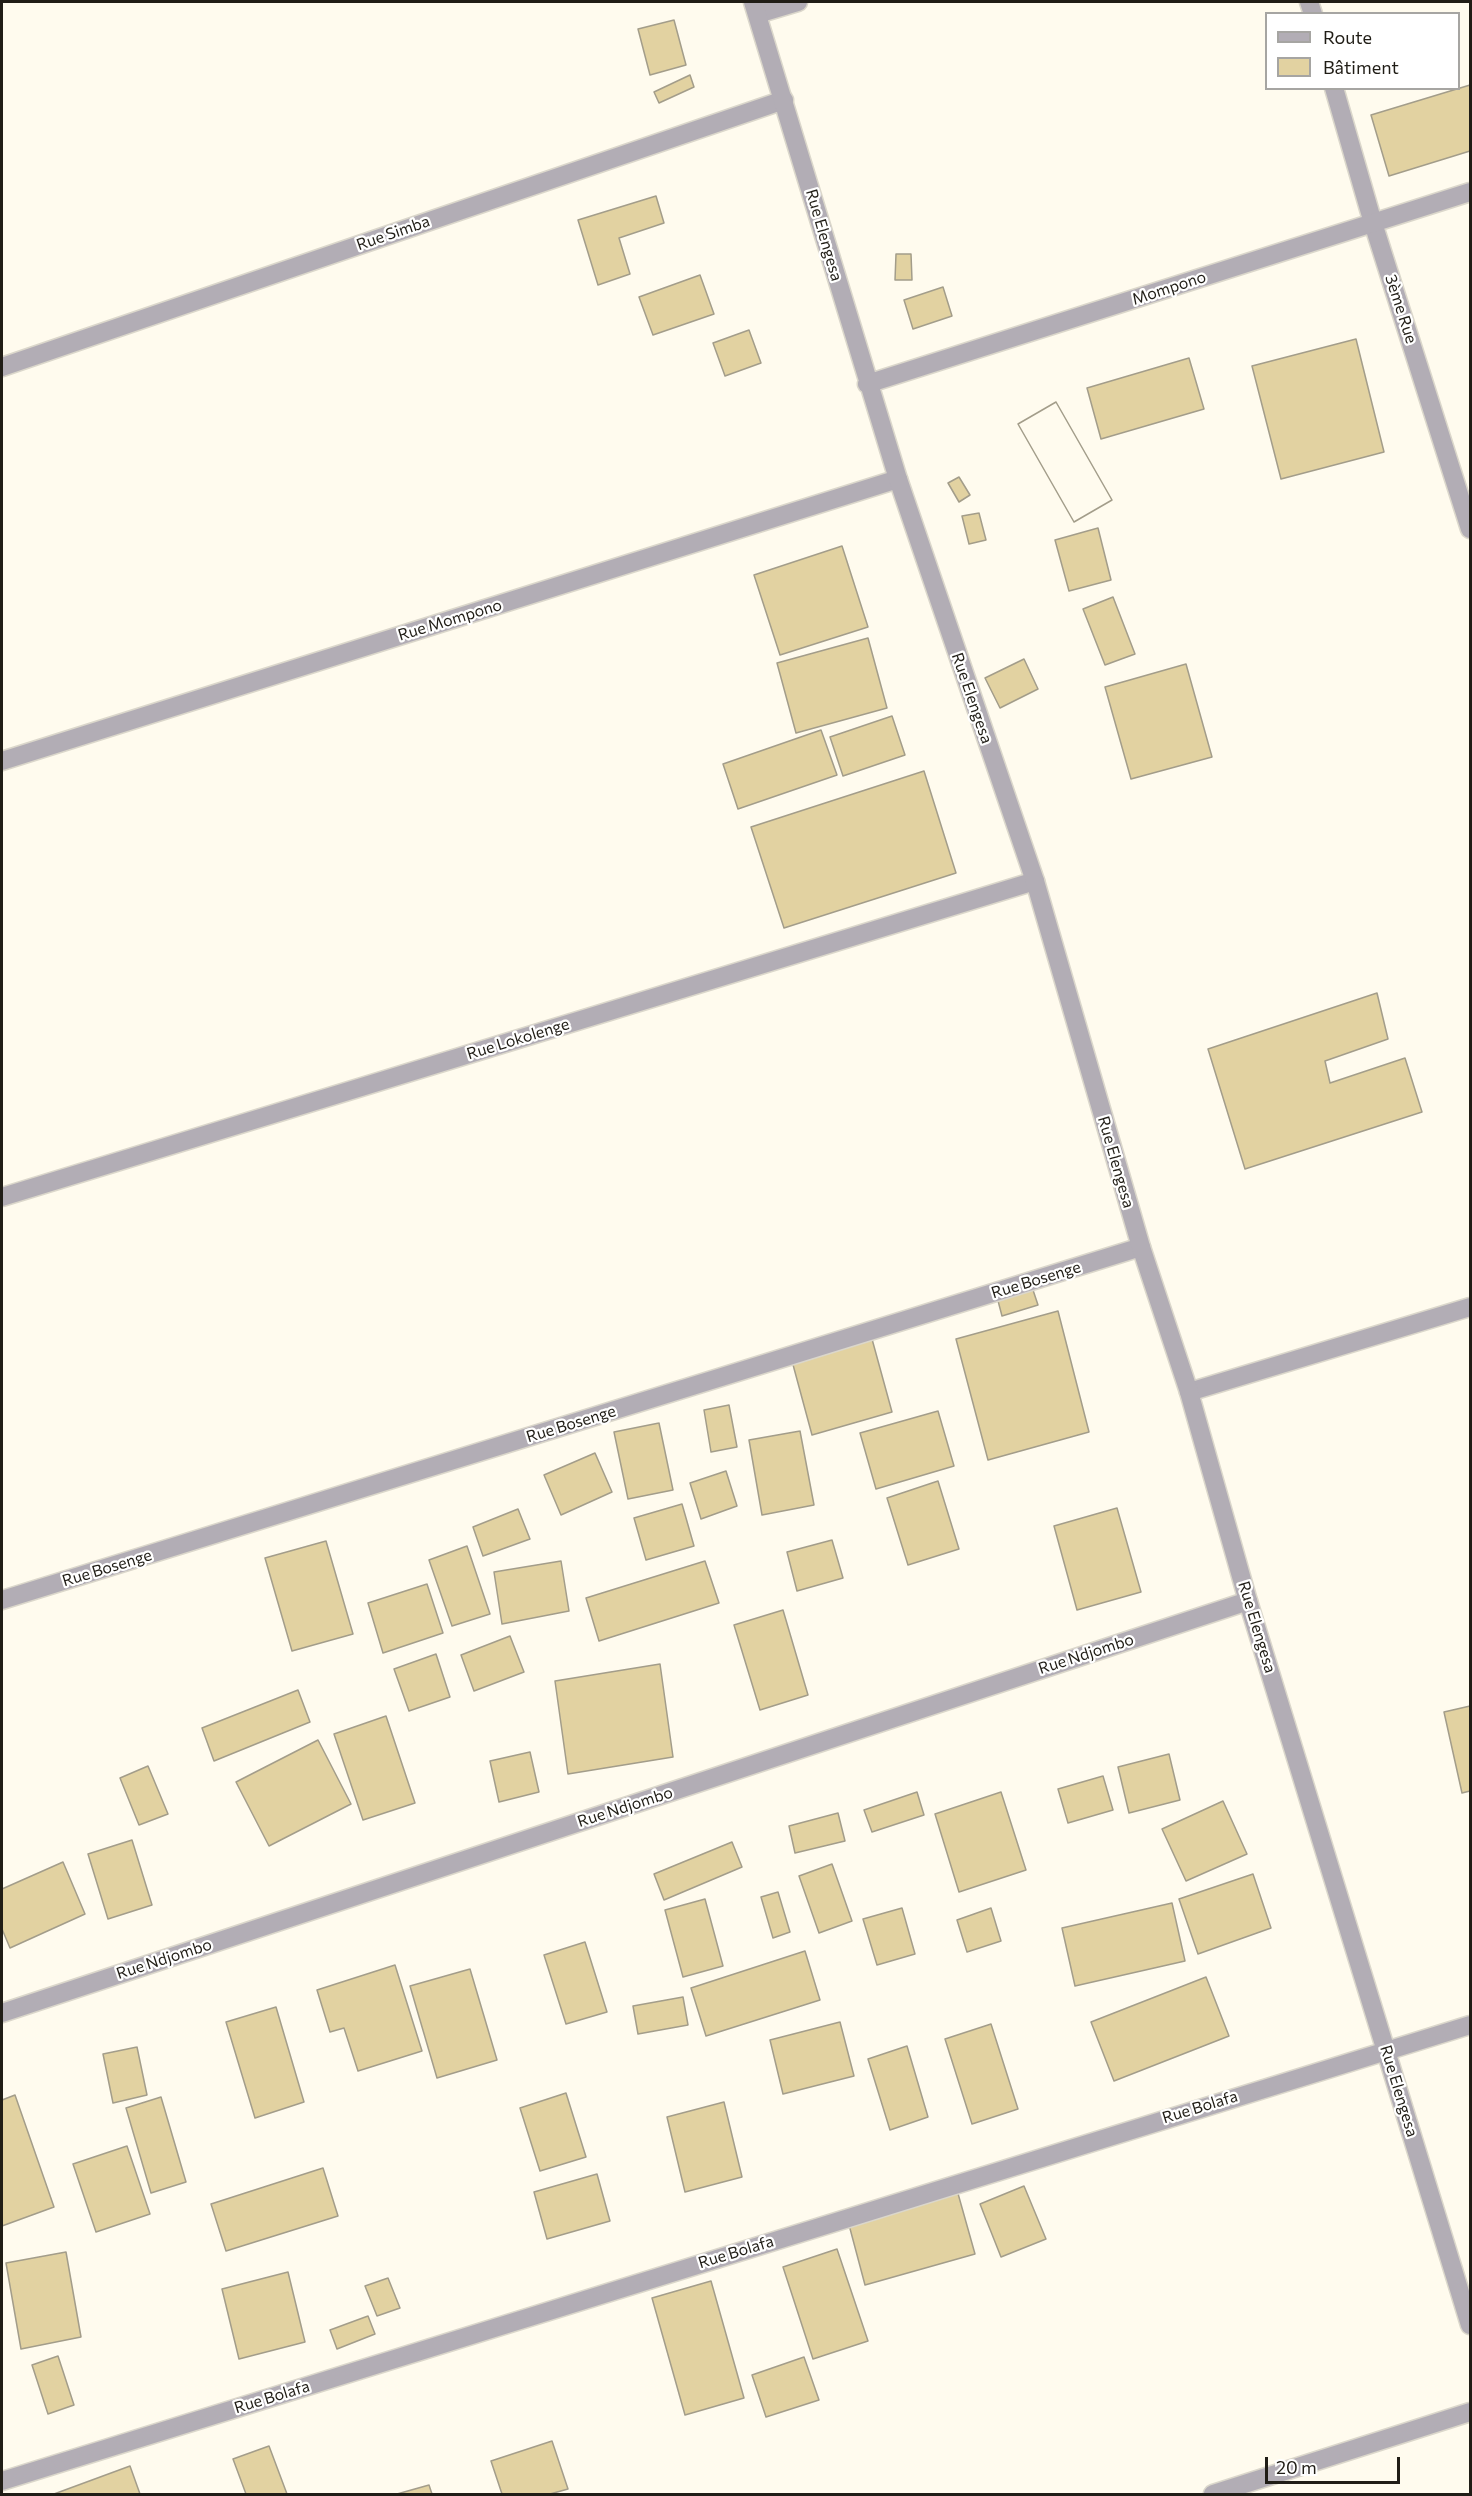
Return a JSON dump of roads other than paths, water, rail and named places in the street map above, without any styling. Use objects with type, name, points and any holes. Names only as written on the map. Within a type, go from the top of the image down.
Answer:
[{"type":"street","points":[[755,8],[798,2]]},
{"type":"street","name":"Rue Elengesa","points":[[755,8],[867,384],[1035,881],[1141,1247],[1189,1392],[1248,1601],[1470,2325]]},
{"type":"street","name":"3ème Rue","points":[[1335,90],[1373,223],[1470,529]]},
{"type":"street","name":"Rue Simba","points":[[2,367],[784,100]]},
{"type":"street","name":"Mompono","points":[[867,384],[1470,192]]},
{"type":"street","name":"Rue Mompono","points":[[2,761],[898,479]]},
{"type":"street","name":"Rue Lokolenge","points":[[2,1197],[1035,881]]},
{"type":"street","name":"Rue Bosenge","points":[[2,1600],[1141,1247]]},
{"type":"street","points":[[1189,1392],[1470,1307]]},
{"type":"street","name":"Rue Ndjombo","points":[[2,2013],[1248,1601]]},
{"type":"street","name":"Rue Bolafa","points":[[2,2481],[1386,2049],[1470,2025]]},
{"type":"street","points":[[1213,2494],[1470,2412]]}]
